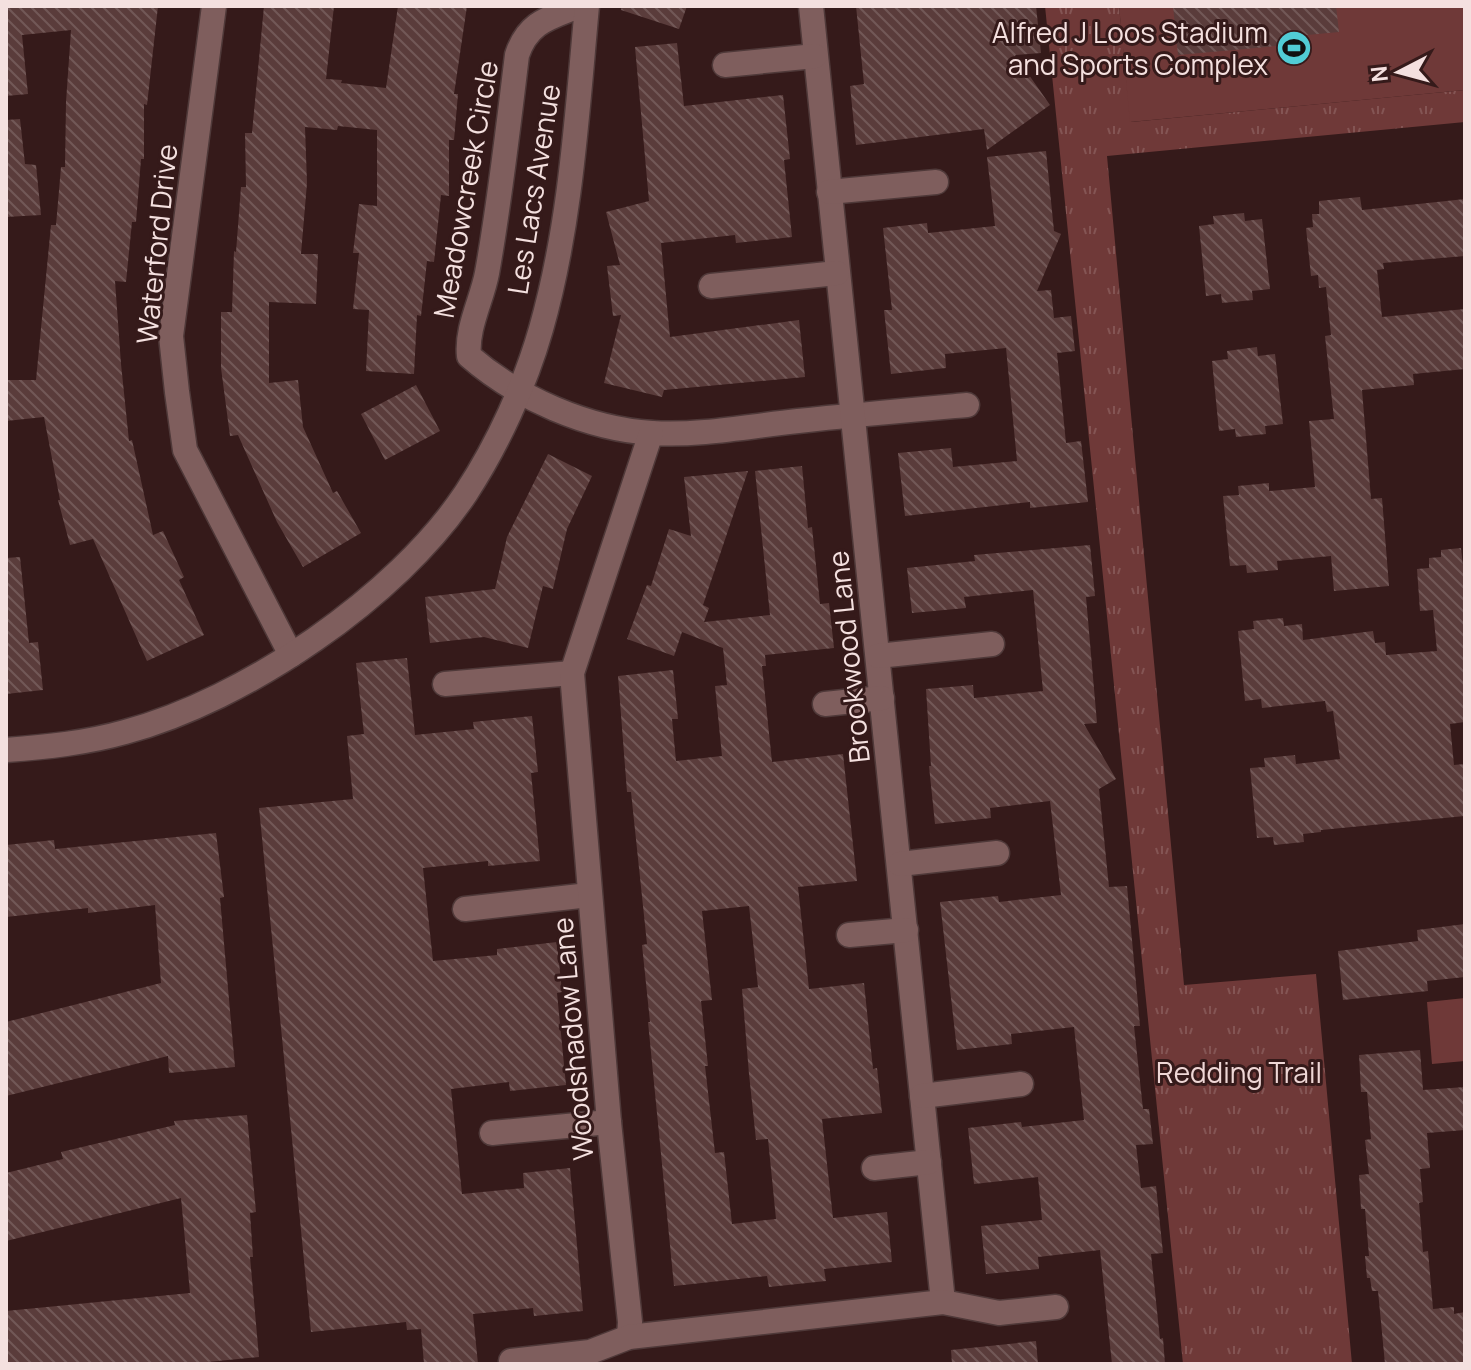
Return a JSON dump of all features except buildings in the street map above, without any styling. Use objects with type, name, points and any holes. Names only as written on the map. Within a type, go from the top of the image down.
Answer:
[{"type":"street","name":"Waterford Drive","points":[[214,6],[171,336],[177,392],[185,450],[291,655]]},
{"type":"street","name":"Meadowcreek Circle","points":[[519,390],[469,356],[468,344],[489,264],[517,55],[522,40],[535,25],[579,6]]},
{"type":"street","name":"Les Lacs Avenue","points":[[6,750],[61,745],[126,732],[177,714],[237,686],[291,655],[344,618],[397,572],[442,523],[472,482],[519,390],[541,329],[560,248],[575,136],[587,6]]},
{"type":"street","name":"Brookwood Lane","points":[[811,6],[943,1302]]},
{"type":"street","points":[[725,65],[815,56]]},
{"type":"street","points":[[829,192],[936,182]]},
{"type":"street","points":[[711,286],[837,273]]},
{"type":"street","points":[[519,390],[571,414],[613,428],[651,433],[967,405]]},
{"type":"street","name":"Woodshadow Lane","points":[[629,1337],[572,673],[651,433]]},
{"type":"street","points":[[878,656],[992,644]]},
{"type":"street","points":[[445,684],[572,673]]},
{"type":"street","points":[[825,704],[882,698]]},
{"type":"street","points":[[900,864],[997,853]]},
{"type":"street","points":[[465,909],[589,895]]},
{"type":"street","points":[[849,935],[906,930]]},
{"type":"street","points":[[922,1096],[1021,1084]]},
{"type":"street","points":[[492,1133],[609,1122]]},
{"type":"street","points":[[874,1168],[929,1162]]},
{"type":"street","points":[[511,1361],[590,1352],[629,1337],[943,1302],[999,1313],[1056,1307]]},
{"type":"green space","name":"Redding Trail","points":[[1045,6],[1119,6],[1131,122],[1465,90],[1465,122],[1107,156],[1184,985],[1316,974],[1352,1364],[1183,1364]]},
{"type":"green space","name":"Alfred J Loos Stadium and Sports Complex","points":[[1119,6],[1465,6],[1465,90],[1130,122]]},
{"type":"green space","points":[[1465,998],[1465,1061],[1432,1064],[1427,1002]]},
{"type":"place","name":"Alfred J Loos Stadium and Sports Complex","points":[[1294,48]]}]
